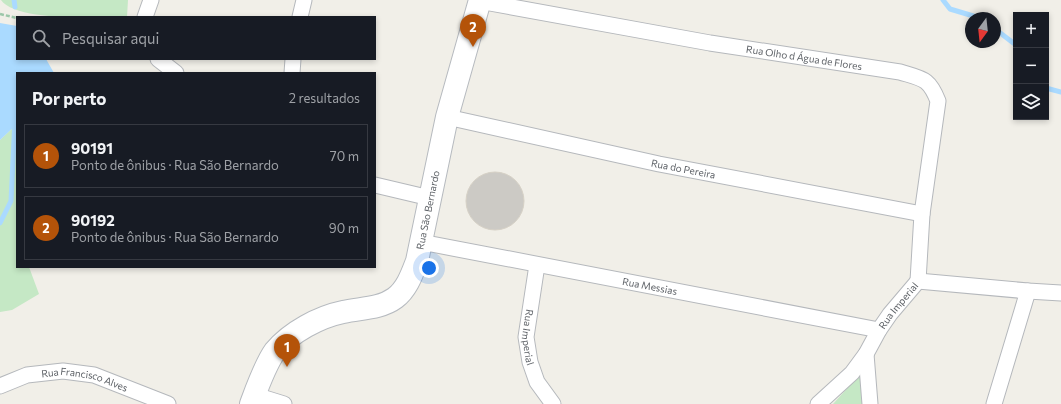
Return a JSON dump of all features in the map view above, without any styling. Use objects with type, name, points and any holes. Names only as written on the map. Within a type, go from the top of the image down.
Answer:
[{"type":"street","points":[[145,16],[152,0]]},
{"type":"street","points":[[300,16],[304,0]]},
{"type":"street","name":"Rua São Bernardo","points":[[253,400],[261,377],[275,352],[294,334],[314,321],[343,312],[375,306],[395,298],[404,289],[411,278],[417,261],[447,117],[480,0]]},
{"type":"street","name":"Rua Olho d Água de Flores","points":[[480,0],[710,43],[900,72],[924,80],[933,88],[938,101],[922,214],[918,281]]},
{"type":"street","points":[[159,60],[175,72]]},
{"type":"street","points":[[292,72],[293,60]]},
{"type":"street","name":"Rua do Pereira","points":[[447,117],[659,164],[922,214]]},
{"type":"street","points":[[376,185],[430,198]]},
{"type":"street","name":"Rua Messias","points":[[421,242],[879,330]]},
{"type":"street","name":"Rua Imperial","points":[[537,265],[526,336],[530,362],[537,382],[553,404]]},
{"type":"street","name":"Rua Imperial","points":[[818,404],[852,373],[866,354],[879,330],[890,314],[918,281],[1061,293]]},
{"type":"street","points":[[994,404],[1028,291]]},
{"type":"street","points":[[866,354],[870,404]]},
{"type":"street","name":"Rua Francisco Alves","points":[[0,386],[27,375],[63,371],[94,375],[168,404]]},
{"type":"street","points":[[253,400],[284,404]]},
{"type":"path","points":[[0,14],[16,18]]},
{"type":"green space","points":[[1,0],[128,0],[127,16],[50,16],[23,12],[10,7]]},
{"type":"green space","points":[[16,125],[16,268],[29,268],[39,294],[12,310],[0,312],[0,140]]},
{"type":"green space","points":[[862,372],[865,404],[833,404]]},
{"type":"water","points":[[0,23],[16,26],[16,60],[47,60],[53,72],[16,72],[16,125],[0,140]]},
{"type":"building","points":[[489,172],[501,172],[516,180],[524,195],[524,207],[516,222],[501,230],[489,230],[474,222],[466,207],[466,195],[474,180]]},
{"type":"waterway","points":[[14,0],[15,7]]},
{"type":"waterway","points":[[943,0],[950,9],[965,14]]},
{"type":"waterway","points":[[1001,34],[1013,43]]},
{"type":"waterway","points":[[1049,89],[1061,92]]},
{"type":"waterway","points":[[0,223],[11,201],[15,119]]},
{"type":"place","name":"90192","points":[[473,47]]},
{"type":"place","name":"90191","points":[[287,367]]}]
